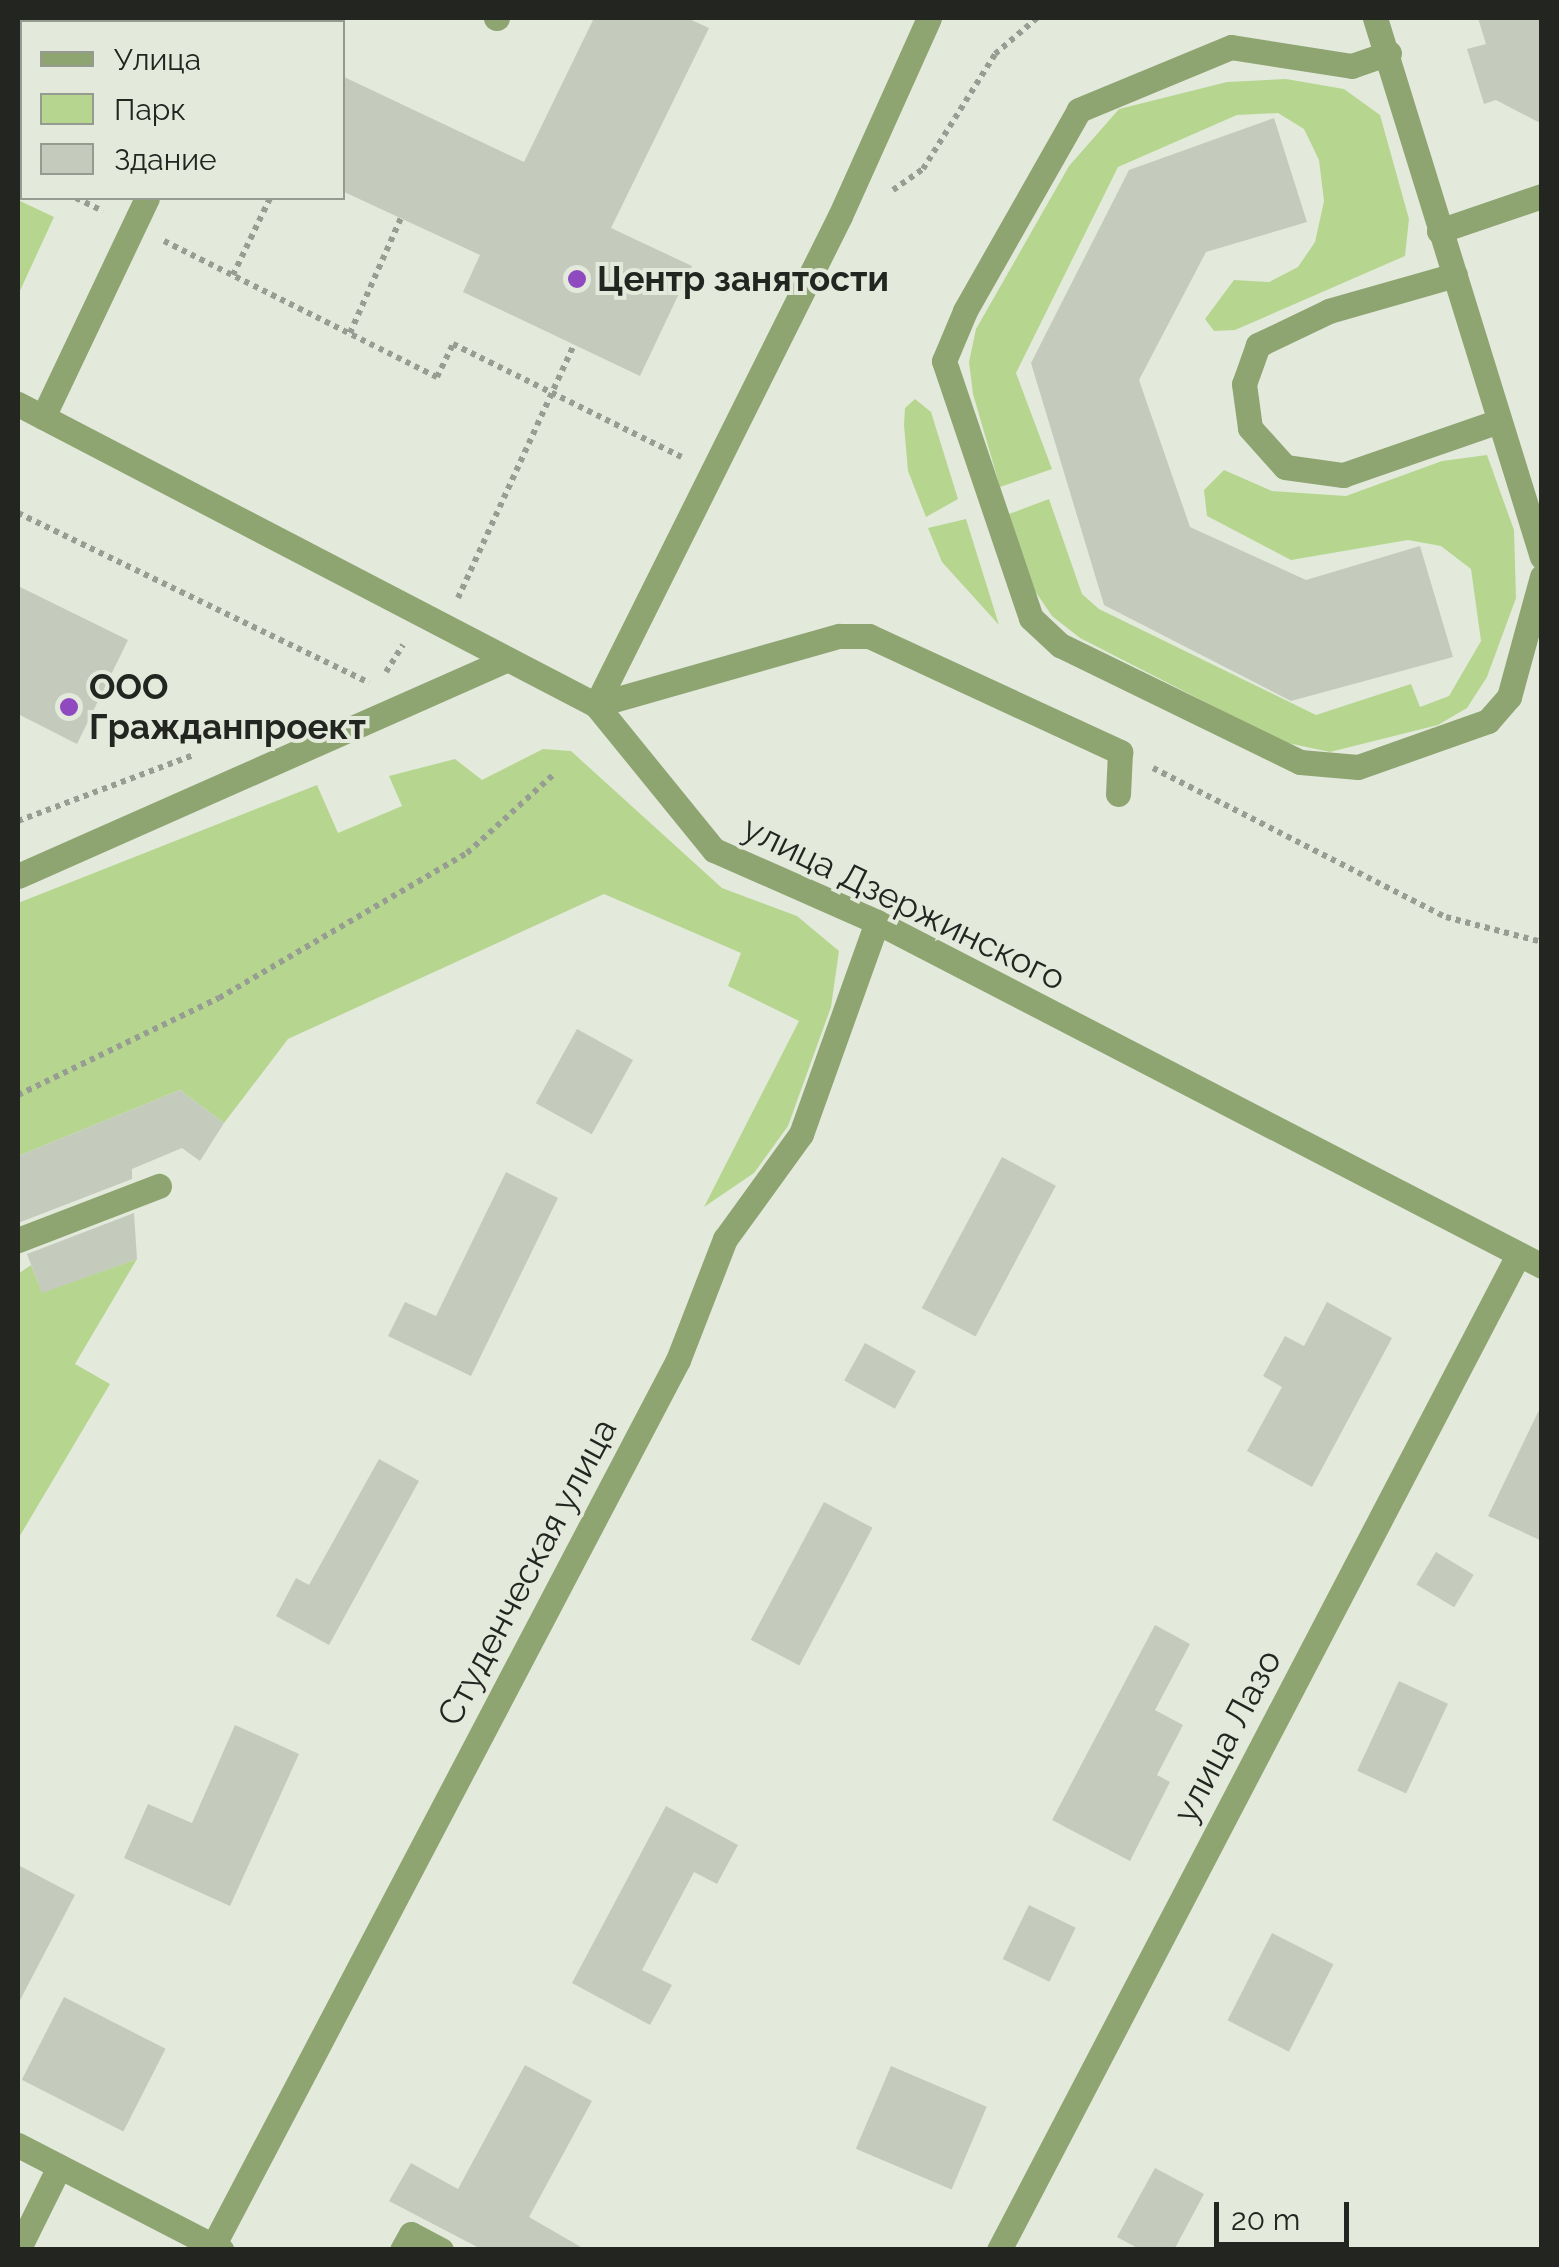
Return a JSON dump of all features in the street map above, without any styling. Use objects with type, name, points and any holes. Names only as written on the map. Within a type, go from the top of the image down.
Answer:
[{"type":"street","points":[[596,705],[840,216],[929,18]]},
{"type":"street","points":[[1376,18],[1496,422],[1542,557]]},
{"type":"street","points":[[1389,54],[1352,66],[1231,47],[1080,110],[964,311],[944,361],[1031,618],[1060,645],[1300,762],[1358,767],[1488,721],[1509,696],[1542,576]]},
{"type":"street","points":[[1439,231],[1542,196]]},
{"type":"street","points":[[43,418],[147,200]]},
{"type":"street","points":[[1455,275],[1329,310],[1258,346],[1244,384],[1250,428],[1285,467],[1344,475],[1496,422]]},
{"type":"street","name":"улица Дзержинского","points":[[18,404],[425,612],[506,660],[596,705],[714,850],[877,922],[1542,1266]]},
{"type":"street","points":[[596,705],[839,636],[869,636],[1120,752],[1118,794]]},
{"type":"street","points":[[18,876],[506,660]]},
{"type":"street","name":"Студенческая улица","points":[[217,2248],[678,1360],[725,1239],[800,1134],[877,922]]},
{"type":"street","points":[[18,1240],[159,1186]]},
{"type":"street","name":"улица Лазо","points":[[999,2250],[1518,1255]]},
{"type":"street","points":[[18,2146],[217,2248]]},
{"type":"street","points":[[18,2250],[59,2167]]},
{"type":"street","points":[[402,2250],[411,2234],[442,2250]]},
{"type":"path","points":[[840,216],[923,169],[994,54],[1037,18]]},
{"type":"path","points":[[80,200],[437,376],[454,344],[682,458],[691,440]]},
{"type":"path","points":[[233,275],[269,200]]},
{"type":"path","points":[[350,333],[401,218]]},
{"type":"path","points":[[358,694],[376,687],[425,612],[456,603],[574,345]]},
{"type":"path","points":[[18,513],[376,687]]},
{"type":"path","points":[[1120,752],[1446,917],[1542,942]]},
{"type":"path","points":[[18,821],[197,754]]},
{"type":"path","points":[[18,1095],[219,998],[467,854],[554,775]]},
{"type":"green space","points":[[1286,79],[1344,89],[1380,115],[1409,219],[1405,256],[1235,330],[1214,331],[1205,319],[1234,280],[1269,282],[1298,267],[1315,242],[1324,201],[1319,160],[1304,129],[1278,113],[1237,115],[1118,167],[1016,373],[1052,469],[1000,487],[973,394],[969,362],[976,329],[1069,166],[1119,109],[1227,82]]},
{"type":"green space","points":[[18,200],[54,217],[18,295]]},
{"type":"green space","points":[[915,399],[931,412],[958,499],[926,517],[908,471],[905,408]]},
{"type":"green space","points":[[1487,455],[1514,530],[1516,598],[1487,677],[1467,708],[1438,725],[1330,752],[1283,742],[1080,638],[1052,616],[1033,588],[1009,514],[1049,499],[1082,594],[1099,609],[1316,715],[1411,684],[1420,707],[1449,696],[1481,641],[1471,569],[1441,546],[1408,540],[1291,560],[1207,516],[1204,490],[1224,470],[1272,491],[1346,496],[1442,461]]},
{"type":"green space","points":[[966,519],[999,625],[942,562],[928,528]]},
{"type":"green space","points":[[543,749],[571,751],[722,888],[797,916],[839,951],[831,1007],[788,1126],[754,1173],[704,1207],[799,1021],[728,986],[741,953],[604,894],[288,1039],[224,1123],[180,1090],[18,1156],[18,903],[317,785],[338,833],[402,806],[389,776],[455,759],[482,780]]},
{"type":"green space","points":[[137,1259],[75,1364],[110,1384],[18,1539],[18,1274],[31,1265],[42,1292]]},
{"type":"building","points":[[594,18],[687,18],[709,28],[611,228],[692,266],[640,376],[463,292],[480,255],[345,192],[345,77],[524,162]]},
{"type":"building","points":[[1478,18],[1542,18],[1542,124],[1496,100],[1484,104],[1467,49],[1486,44]]},
{"type":"building","points":[[1274,118],[1307,222],[1206,252],[1139,380],[1190,527],[1306,580],[1420,546],[1453,657],[1291,701],[1104,605],[1031,363],[1129,170]]},
{"type":"building","points":[[18,586],[128,640],[77,744],[18,714]]},
{"type":"building","points":[[577,1029],[633,1060],[592,1134],[536,1103]]},
{"type":"building","points":[[180,1090],[224,1123],[200,1161],[182,1148],[132,1169],[132,1179],[18,1223],[18,1156]]},
{"type":"building","points":[[1002,1157],[1056,1186],[976,1337],[922,1308]]},
{"type":"building","points":[[506,1172],[558,1198],[471,1376],[388,1336],[405,1302],[436,1316]]},
{"type":"building","points":[[134,1213],[137,1259],[42,1293],[27,1254]]},
{"type":"building","points":[[1327,1302],[1392,1338],[1312,1487],[1247,1451],[1282,1387],[1263,1376],[1285,1336],[1304,1346]]},
{"type":"building","points":[[865,1343],[916,1371],[895,1409],[844,1381]]},
{"type":"building","points":[[1542,1404],[1542,1541],[1488,1516]]},
{"type":"building","points":[[379,1459],[419,1481],[329,1645],[276,1616],[296,1578],[309,1585]]},
{"type":"building","points":[[824,1502],[873,1528],[799,1666],[751,1640]]},
{"type":"building","points":[[1436,1552],[1474,1575],[1454,1607],[1416,1585]]},
{"type":"building","points":[[1155,1625],[1190,1644],[1155,1710],[1183,1725],[1157,1775],[1170,1782],[1130,1861],[1052,1820]]},
{"type":"building","points":[[1399,1681],[1448,1704],[1406,1794],[1357,1771]]},
{"type":"building","points":[[235,1725],[299,1754],[230,1906],[124,1858],[148,1804],[192,1823]]},
{"type":"building","points":[[666,1806],[738,1845],[717,1884],[694,1872],[642,1970],[672,1985],[650,2025],[572,1983]]},
{"type":"building","points":[[18,1865],[75,1895],[18,2004]]},
{"type":"building","points":[[1029,1905],[1076,1928],[1049,1982],[1003,1959]]},
{"type":"building","points":[[1272,1933],[1333,1964],[1289,2052],[1228,2020]]},
{"type":"building","points":[[64,1997],[166,2049],[123,2132],[22,2080]]},
{"type":"building","points":[[525,2065],[592,2101],[529,2217],[586,2250],[483,2250],[389,2201],[411,2163],[458,2189]]},
{"type":"building","points":[[891,2066],[987,2107],[952,2189],[856,2149]]},
{"type":"building","points":[[1155,2168],[1204,2194],[1174,2250],[1141,2250],[1117,2237]]},
{"type":"place","name":"Центр занятости","points":[[577,279]]},
{"type":"place","name":"ООО Гражданпроект","points":[[69,707]]}]
